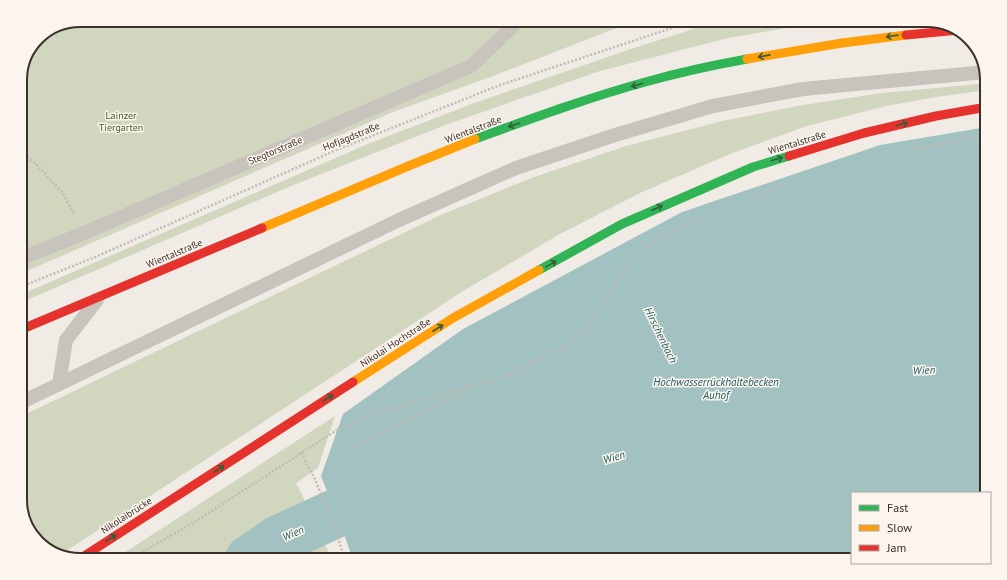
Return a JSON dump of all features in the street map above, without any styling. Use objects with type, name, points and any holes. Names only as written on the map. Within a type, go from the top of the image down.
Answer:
[{"type":"main road","name":"Wientalstraße","points":[[27,327],[481,136],[566,106],[650,81],[718,65],[812,47],[907,34],[948,31]]},
{"type":"main road","name":"Wientalstraße","points":[[622,224],[753,166],[864,133],[936,116],[980,108]]},
{"type":"main road","name":"Nikolai Hochstraße","points":[[186,490],[453,318],[622,224]]},
{"type":"main road","name":"Nikolaibrücke","points":[[89,553],[186,490]]},
{"type":"lane","name":"Stegtorstraße","points":[[27,256],[471,66],[511,27]]},
{"type":"lane","points":[[907,34],[923,27]]},
{"type":"lane","points":[[27,400],[399,220],[516,168],[615,135],[714,106],[803,89],[980,73]]},
{"type":"lane","points":[[59,384],[66,340],[100,296]]},
{"type":"path","name":"Hofjagdstraße","points":[[27,284],[93,258],[334,151],[493,88],[675,27]]},
{"type":"path","points":[[903,152],[971,138],[980,138]]},
{"type":"path","points":[[27,158],[33,162],[62,192],[84,233]]},
{"type":"path","points":[[746,199],[783,186]]},
{"type":"path","points":[[141,553],[196,521],[337,430],[378,413],[504,377],[565,346],[579,336],[620,277],[643,248],[704,218]]},
{"type":"path","points":[[349,448],[437,406],[476,384]]},
{"type":"path","points":[[301,453],[314,477],[336,531],[343,553]]},
{"type":"green space","name":"Lainzer Tiergarten","points":[[73,27],[619,27],[496,75],[393,112],[27,271],[27,76],[32,56],[45,40],[53,34]]},
{"type":"green space","points":[[699,27],[793,27],[728,38],[600,71],[448,124],[291,186],[27,300],[27,292],[370,143],[477,102]]},
{"type":"green space","points":[[979,84],[980,91],[886,106],[807,126],[730,154],[640,193],[560,234],[463,291],[66,551],[53,546],[42,538],[32,524],[27,504],[27,414],[443,214],[534,177],[626,146],[722,121],[803,105],[882,93]]},
{"type":"green space","points":[[335,416],[318,468],[296,483],[329,553],[124,553]]},
{"type":"water","name":"Hochwasserrückhaltebecken Auhof","points":[[980,128],[980,492],[851,492],[851,553],[351,553],[321,476],[343,414],[463,329],[682,212],[880,145]]},
{"type":"waterway","name":"Wien","points":[[259,553],[278,540],[354,505],[399,492]]},
{"type":"traffic: fast","points":[[475,139],[627,87],[710,66],[747,59]]},
{"type":"traffic: fast","points":[[539,270],[622,224],[753,167],[789,156]]},
{"type":"traffic: slow","points":[[747,59],[842,43],[906,35]]},
{"type":"traffic: slow","points":[[262,228],[475,139]]},
{"type":"traffic: slow","points":[[353,382],[453,318],[539,270]]},
{"type":"traffic: jam","points":[[906,35],[948,31]]},
{"type":"traffic: jam","points":[[789,156],[864,133],[936,116],[980,108]]},
{"type":"traffic: jam","points":[[27,327],[262,228]]},
{"type":"traffic: jam","points":[[89,553],[353,382]]},
{"type":"water label","name":"Hirschenbach","points":[[661,335]]}]
